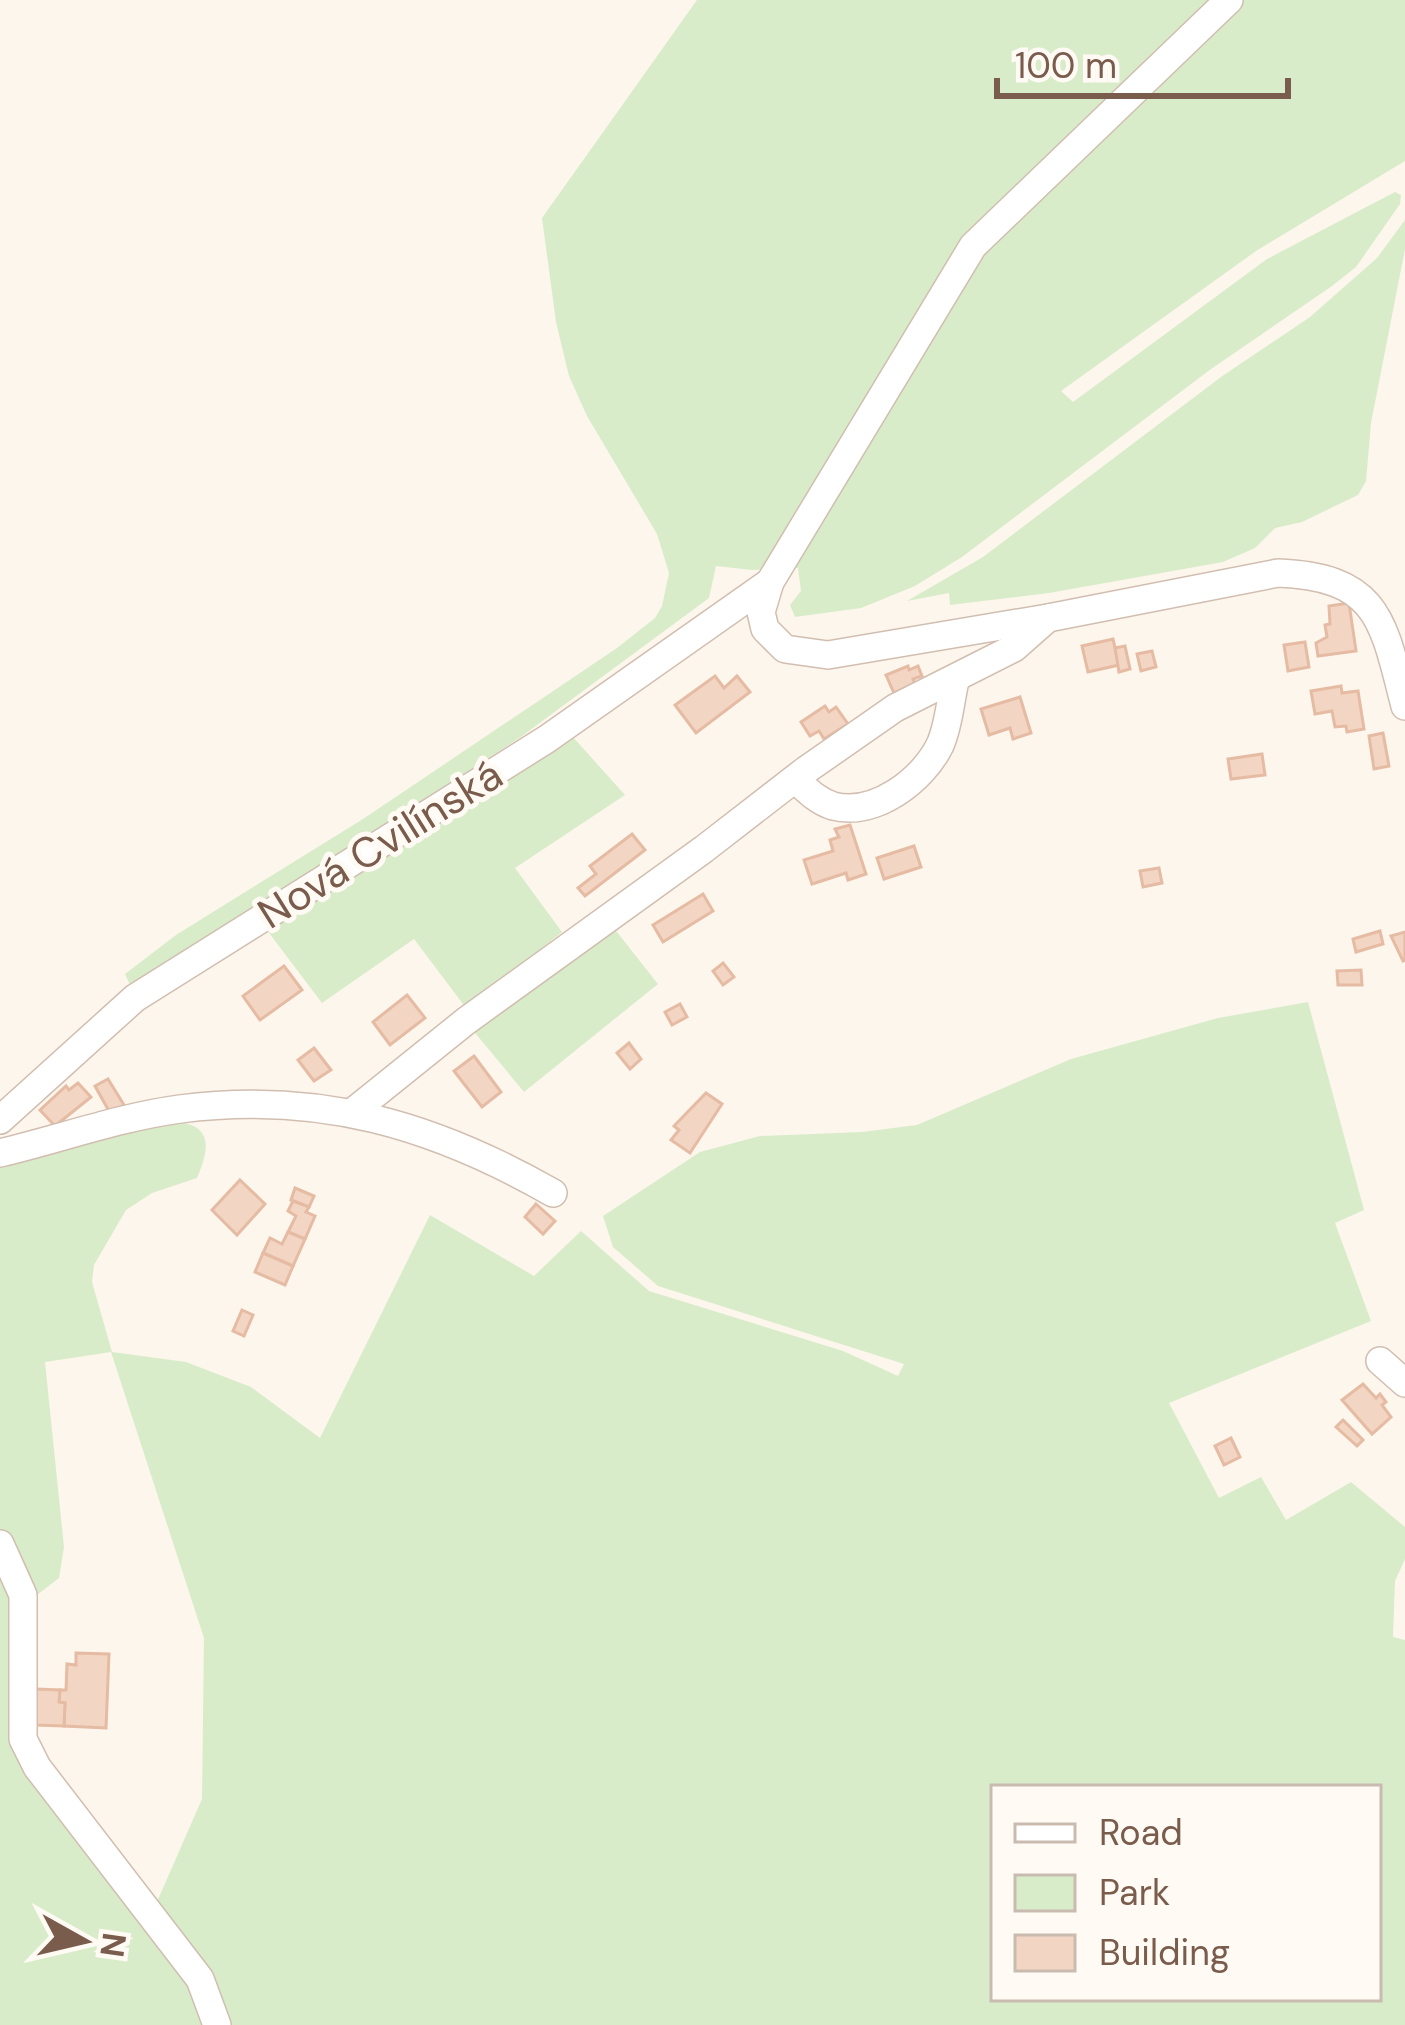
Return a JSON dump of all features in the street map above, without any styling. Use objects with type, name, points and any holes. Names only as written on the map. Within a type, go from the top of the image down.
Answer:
[{"type":"street","name":"Nová Cvilínská","points":[[0,1120],[135,998],[547,740],[770,582],[973,246],[1229,0]]},
{"type":"street","points":[[770,582],[761,612],[766,629],[784,650],[828,655],[1278,573],[1323,578],[1362,598],[1385,630],[1405,706]]},
{"type":"street","points":[[354,1111],[466,1021],[795,779],[895,708],[1014,648],[1048,618]]},
{"type":"street","points":[[795,779],[817,799],[834,806],[850,808],[891,796],[915,778],[938,749],[955,681]]},
{"type":"street","points":[[0,1153],[179,1109],[257,1106],[354,1111],[453,1141],[553,1193]]},
{"type":"street","points":[[1379,1361],[1405,1383]]},
{"type":"street","points":[[0,1544],[22,1595],[23,1739],[37,1767],[200,1978],[217,2025]]},
{"type":"green space","points":[[697,0],[1405,0],[1405,161],[1256,251],[1061,391],[1073,402],[1267,259],[1395,192],[1401,195],[1400,204],[1356,267],[1211,369],[962,557],[915,586],[861,608],[795,617],[790,605],[801,591],[798,568],[716,566],[709,598],[522,736],[133,992],[125,974],[176,935],[363,819],[617,648],[655,618],[662,606],[669,573],[657,534],[587,416],[569,376],[556,322],[542,218]]},
{"type":"green space","points":[[1405,220],[1405,249],[1371,423],[1366,481],[1358,495],[1302,522],[1275,528],[1255,548],[1223,562],[1049,593],[950,605],[949,593],[907,601],[983,557],[1221,377],[1310,317],[1377,258]]},
{"type":"green space","points":[[572,736],[625,795],[515,868],[562,932],[466,1008],[414,939],[322,1003],[263,925]]},
{"type":"green space","points":[[609,922],[658,984],[524,1092],[471,1028]]},
{"type":"green space","points":[[1308,1002],[1364,1210],[1335,1223],[1371,1321],[1169,1403],[1219,1498],[1261,1477],[1286,1520],[1351,1482],[1405,1527],[1405,1559],[1395,1581],[1393,1637],[1405,1640],[1405,2025],[228,2025],[156,1904],[202,1799],[204,1638],[111,1352],[45,1362],[64,1547],[59,1578],[19,1609],[18,1750],[185,1973],[203,2025],[0,2025],[0,1164],[27,1150],[174,1122],[196,1127],[206,1148],[197,1178],[152,1193],[126,1210],[94,1265],[92,1282],[112,1352],[186,1362],[251,1387],[320,1438],[430,1215],[534,1276],[581,1231],[649,1291],[843,1351],[898,1376],[904,1364],[658,1286],[613,1247],[603,1216],[700,1152],[760,1136],[917,1125],[1071,1059],[1218,1018]]},
{"type":"building","points":[[1349,603],[1356,651],[1318,656],[1316,643],[1327,637],[1325,625],[1330,624],[1329,606]]},
{"type":"building","points":[[1113,639],[1119,665],[1088,672],[1082,646]]},
{"type":"building","points":[[1305,642],[1309,667],[1288,671],[1284,645]]},
{"type":"building","points":[[1125,646],[1130,669],[1119,672],[1115,648]]},
{"type":"building","points":[[1152,651],[1156,667],[1141,671],[1137,654]]},
{"type":"building","points":[[908,666],[909,670],[918,666],[922,676],[894,693],[886,675]]},
{"type":"building","points":[[715,676],[724,688],[737,676],[750,692],[696,733],[675,705]]},
{"type":"building","points":[[1341,686],[1342,693],[1358,691],[1364,729],[1347,732],[1346,726],[1335,727],[1332,711],[1315,714],[1311,691]]},
{"type":"building","points":[[1020,697],[1031,733],[1013,739],[1010,728],[989,735],[981,709]]},
{"type":"building","points":[[825,706],[829,712],[836,707],[848,724],[824,739],[819,731],[810,736],[801,722]]},
{"type":"building","points":[[1383,733],[1389,766],[1374,769],[1369,736]]},
{"type":"building","points":[[1262,754],[1265,775],[1231,779],[1228,759]]},
{"type":"building","points":[[850,825],[866,874],[848,880],[846,873],[812,884],[804,860],[833,851],[830,840],[839,837],[835,829]]},
{"type":"building","points":[[632,834],[645,850],[585,896],[578,888],[596,874],[590,866]]},
{"type":"building","points":[[914,846],[921,867],[884,879],[877,858]]},
{"type":"building","points":[[1159,868],[1162,883],[1143,887],[1140,871]]},
{"type":"building","points":[[703,894],[713,911],[663,942],[653,925]]},
{"type":"building","points":[[1380,931],[1383,944],[1356,952],[1353,939]]},
{"type":"building","points":[[1405,932],[1405,960],[1403,961],[1391,936]]},
{"type":"building","points":[[723,963],[734,977],[723,985],[713,971]]},
{"type":"building","points":[[284,966],[302,990],[260,1020],[243,996]]},
{"type":"building","points":[[1361,970],[1362,985],[1338,985],[1337,971]]},
{"type":"building","points":[[407,995],[425,1018],[390,1045],[373,1022]]},
{"type":"building","points":[[680,1004],[687,1017],[672,1025],[665,1012]]},
{"type":"building","points":[[629,1043],[641,1059],[630,1069],[617,1053]]},
{"type":"building","points":[[314,1048],[331,1070],[314,1081],[298,1060]]},
{"type":"building","points":[[474,1056],[501,1092],[482,1107],[454,1071]]},
{"type":"building","points":[[108,1079],[124,1105],[110,1113],[95,1086]]},
{"type":"building","points":[[78,1083],[91,1097],[55,1126],[40,1110],[66,1086],[69,1090]]},
{"type":"building","points":[[706,1093],[722,1104],[690,1153],[671,1140],[679,1130],[674,1126]]},
{"type":"building","points":[[240,1180],[265,1204],[237,1235],[212,1210]]},
{"type":"building","points":[[295,1188],[314,1196],[309,1207],[291,1200]]},
{"type":"building","points":[[293,1201],[309,1207],[306,1212],[315,1216],[305,1239],[288,1232],[296,1216],[288,1211]]},
{"type":"building","points":[[536,1204],[555,1221],[543,1234],[525,1217]]},
{"type":"building","points":[[288,1232],[305,1239],[293,1266],[263,1253],[270,1238],[282,1244]]},
{"type":"building","points":[[263,1253],[293,1266],[285,1285],[255,1272]]},
{"type":"building","points":[[242,1310],[253,1315],[244,1336],[233,1331]]},
{"type":"building","points":[[1363,1384],[1376,1398],[1380,1394],[1391,1417],[1372,1434],[1342,1400]]},
{"type":"building","points":[[1343,1420],[1363,1440],[1357,1446],[1336,1427]]},
{"type":"building","points":[[1231,1438],[1240,1457],[1224,1465],[1215,1446]]},
{"type":"building","points":[[76,1653],[109,1654],[106,1728],[64,1726],[60,1690],[66,1690],[67,1664],[76,1665]]},
{"type":"building","points":[[36,1689],[60,1690],[64,1726],[35,1725]]}]
